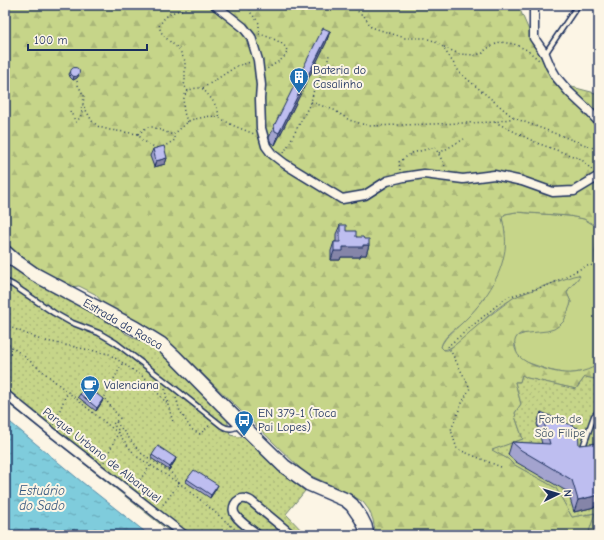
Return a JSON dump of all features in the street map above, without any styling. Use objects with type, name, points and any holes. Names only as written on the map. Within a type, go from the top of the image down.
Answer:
[{"type":"main road","name":"Estrada da Rasca","points":[[5,252],[34,274],[135,328],[161,344],[272,456],[293,474],[309,484],[346,500],[352,505],[362,518],[367,535]]},
{"type":"street","points":[[215,5],[243,27],[252,37],[260,72],[261,128],[266,146],[272,154],[285,164],[342,199],[365,195],[387,181],[424,174],[463,178],[494,175],[522,181],[553,192],[574,191],[597,174]]},
{"type":"street","points":[[534,5],[534,38],[545,54],[550,66],[558,78],[569,92],[599,122]]},
{"type":"street","name":"Parque Urbano de Albarquel","points":[[5,394],[184,535]]},
{"type":"street","points":[[258,535],[235,515],[233,509],[235,503],[240,499],[246,499],[252,502],[292,535]]},
{"type":"lane","points":[[545,54],[578,5]]},
{"type":"lane","points":[[5,281],[70,322],[99,333],[116,343],[222,426],[233,429],[242,425]]},
{"type":"lane","points":[[584,444],[594,416],[599,411]]},
{"type":"path","points":[[188,91],[184,85],[185,61],[179,49],[161,32],[159,26],[162,19],[175,12],[184,10],[189,5]]},
{"type":"path","points":[[249,5],[251,12],[258,23],[259,34],[272,38],[282,44],[287,53],[284,57],[264,71],[260,72]]},
{"type":"path","points":[[353,5],[356,10],[365,17],[371,27],[405,38],[425,38],[459,54],[476,55],[500,42],[514,44],[527,50],[544,64],[550,66]]},
{"type":"path","points":[[442,46],[460,73],[514,118],[599,150]]},
{"type":"path","points":[[282,155],[311,102],[314,89],[320,79],[320,74],[327,65],[329,55]]},
{"type":"path","points":[[188,122],[184,116],[183,102],[188,91],[202,88],[237,66],[258,60]]},
{"type":"path","points":[[70,111],[76,122],[81,116],[81,106],[83,105],[84,96],[77,81]]},
{"type":"path","points":[[202,88],[215,104],[220,118]]},
{"type":"path","points":[[311,102],[334,110],[349,120],[370,126],[496,122],[514,118]]},
{"type":"path","points":[[83,105],[92,121],[99,127],[138,134],[147,127],[153,127],[173,135]]},
{"type":"path","points":[[173,135],[190,120],[210,116],[220,118],[232,125],[263,138]]},
{"type":"path","points":[[496,122],[537,143],[581,159],[597,174]]},
{"type":"path","points":[[138,134],[142,140],[157,149],[165,147],[175,140],[173,135]]},
{"type":"path","points":[[439,153],[464,139]]},
{"type":"path","points":[[401,178],[399,162],[412,152],[435,147],[451,177]]},
{"type":"path","points":[[501,467],[458,448],[451,430],[470,388],[448,346],[507,297],[548,285],[590,265],[599,268]]},
{"type":"path","points":[[5,325],[41,340],[109,354],[145,378],[168,406]]},
{"type":"path","points":[[5,342],[118,433],[136,456],[186,487],[242,535]]},
{"type":"path","points":[[101,470],[119,431],[113,424],[120,418],[104,398],[122,364]]},
{"type":"path","points":[[164,380],[168,406],[173,422]]},
{"type":"path","points":[[173,387],[180,411],[191,430],[200,434],[214,420]]},
{"type":"path","points":[[52,432],[65,397],[69,392]]},
{"type":"path","points":[[116,422],[141,453],[173,474],[180,483]]},
{"type":"path","points":[[130,492],[151,465]]},
{"type":"path","points":[[156,513],[180,483]]},
{"type":"path","points":[[222,535],[230,525]]},
{"type":"green space","points":[[5,5],[518,5],[553,82],[599,94],[599,270],[595,262],[598,240],[596,226],[584,219],[569,216],[516,212],[505,214],[502,218],[505,236],[505,250],[498,275],[482,301],[461,324],[446,337],[441,347],[444,350],[448,350],[513,298],[573,276],[580,276],[568,290],[567,293],[571,302],[564,321],[554,329],[520,334],[515,340],[515,348],[518,355],[528,362],[555,372],[579,372],[588,370],[599,364],[599,380],[585,377],[576,389],[527,378],[522,375],[520,382],[515,382],[521,404],[515,413],[515,416],[523,439],[493,450],[508,459],[513,464],[556,488],[572,517],[596,513],[588,535],[376,535],[373,520],[369,510],[363,502],[350,494],[305,473],[179,351],[161,336],[109,309],[110,307],[103,303],[95,294],[79,286],[68,287],[15,256],[5,245]]},
{"type":"green space","points":[[516,212],[569,216],[584,219],[596,226],[598,234],[595,252],[597,269],[599,270],[599,364],[593,368],[586,371],[567,374],[549,370],[526,362],[520,358],[517,354],[514,341],[517,336],[526,333],[570,306],[571,302],[567,293],[568,290],[580,276],[517,296],[488,316],[455,345],[444,350],[441,347],[446,338],[484,299],[505,232],[502,218],[505,214]]},
{"type":"green space","points":[[5,259],[115,323],[125,333],[140,341],[149,342],[156,347],[227,418],[230,435],[245,438],[273,466],[305,491],[286,514],[306,535],[174,535],[5,401]]},
{"type":"green space","name":"Forte de São Filipe","points":[[522,375],[527,378],[576,389],[585,377],[599,380],[599,535],[588,535],[595,513],[572,517],[556,488],[513,464],[508,459],[492,450],[523,439],[515,416],[515,413],[521,404],[515,382],[520,382]]},
{"type":"water","name":"Estuário do Sado","points":[[5,418],[82,482],[149,535],[5,535]]},
{"type":"building","points":[[323,28],[330,31],[279,133],[275,131],[274,126]]},
{"type":"building","points":[[73,68],[77,68],[79,72],[77,76],[73,76],[71,74],[71,70]]},
{"type":"building","points":[[164,146],[167,158],[156,161],[153,149]]},
{"type":"building","points":[[340,225],[346,225],[346,231],[356,231],[356,237],[369,239],[369,245],[363,245],[363,247],[343,247],[343,251],[334,251],[334,242],[340,242]]},
{"type":"building","points":[[87,386],[103,399],[97,408],[80,394]]},
{"type":"building","points":[[541,412],[578,428],[579,445],[599,443],[599,495],[578,500],[572,480],[521,450],[512,442],[550,444]]},
{"type":"building","points":[[158,446],[176,458],[170,467],[152,455]]},
{"type":"building","points":[[194,470],[218,485],[211,495],[187,479]]},
{"type":"place","name":"Bateria do Casalinho","points":[[299,94]]},
{"type":"place","name":"Valenciana","points":[[90,402]]},
{"type":"place","name":"EN 379-1 (Toca Pai Lopes)","points":[[244,437]]}]
